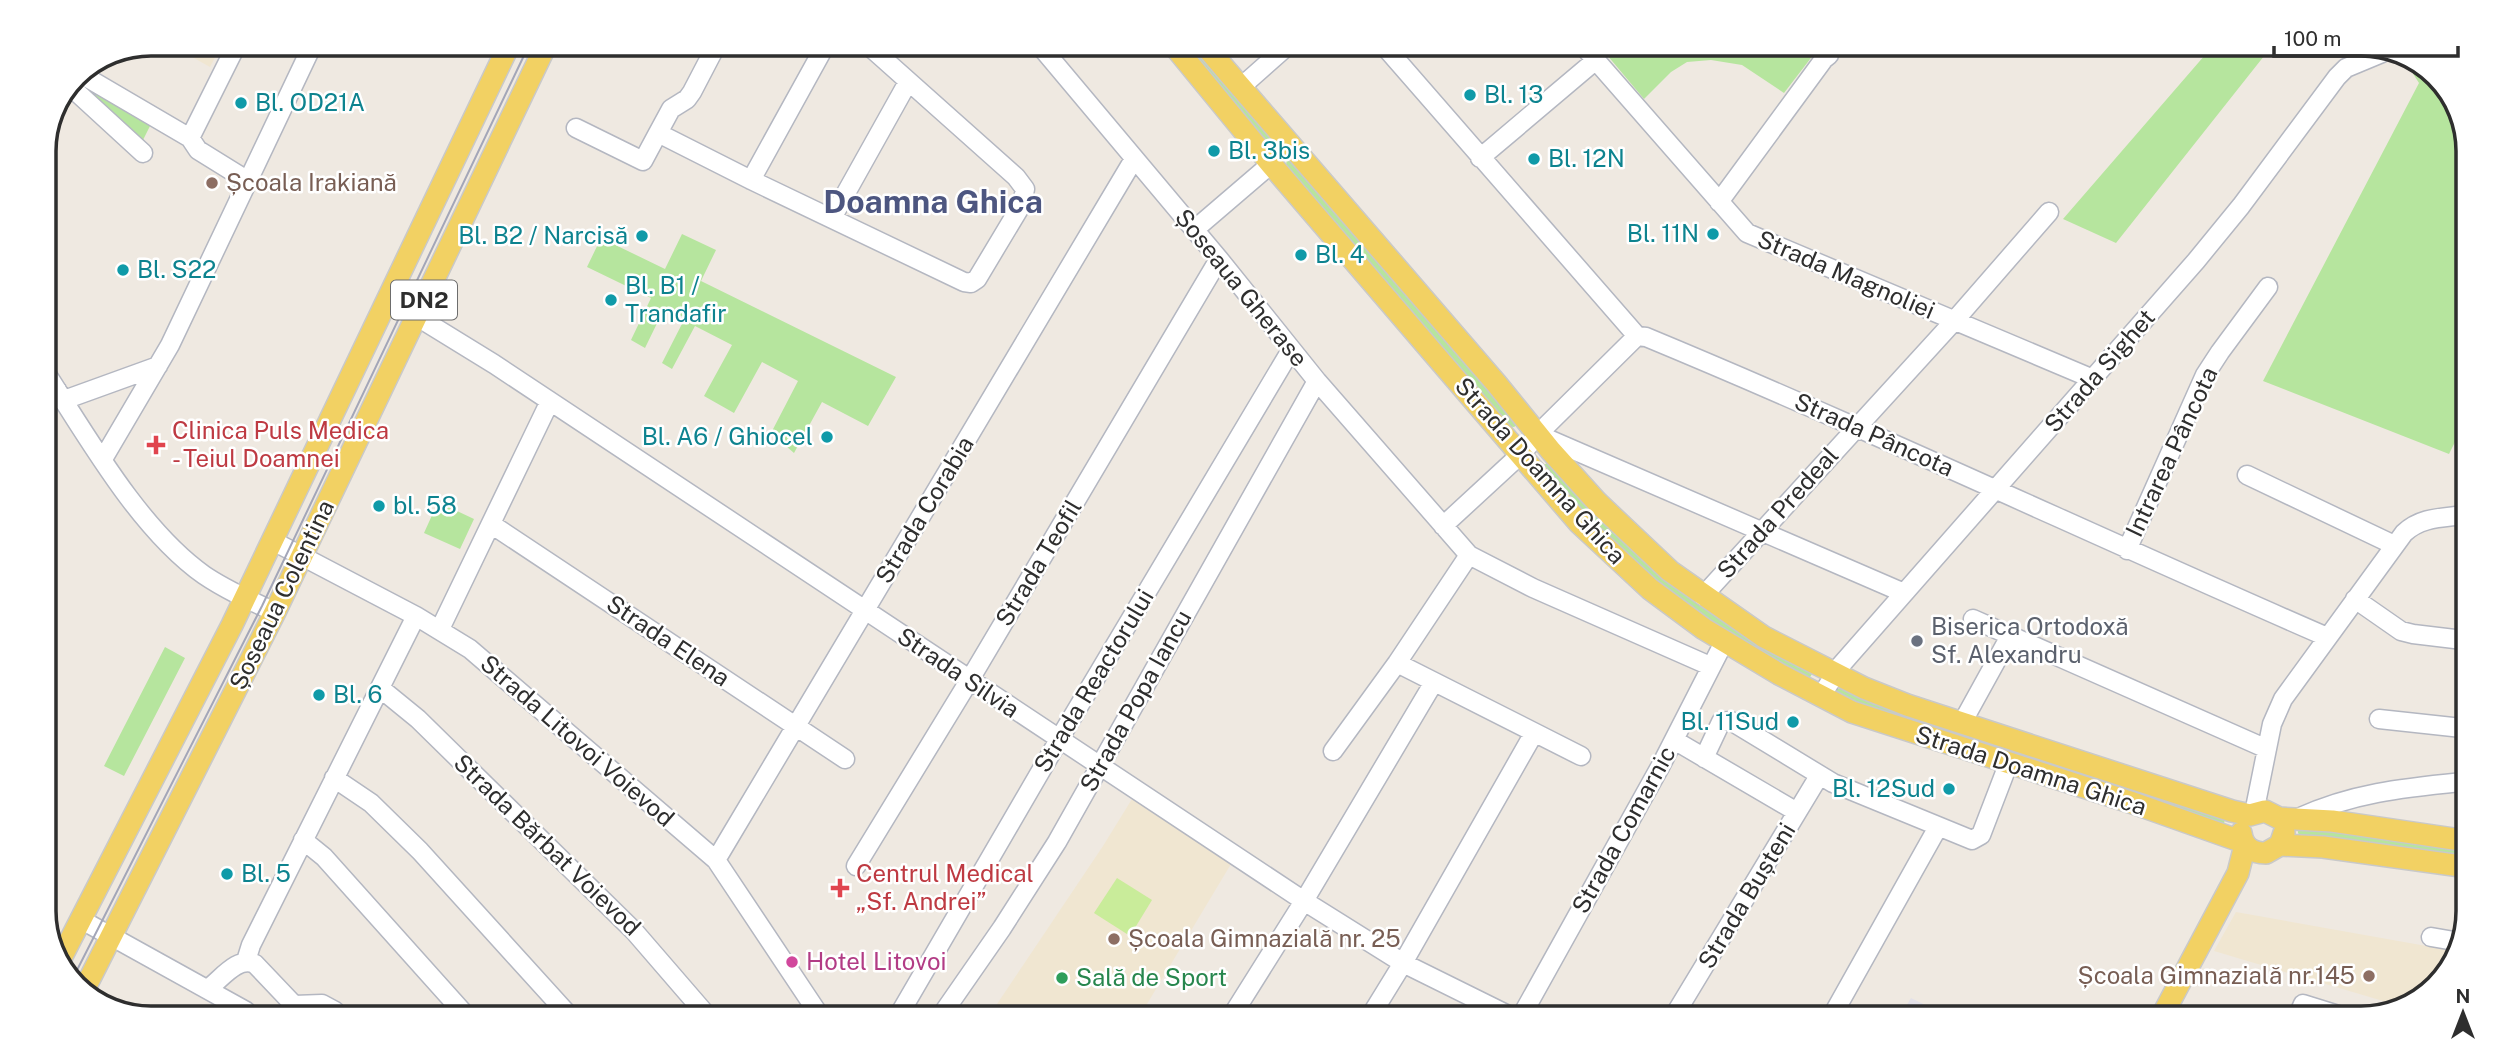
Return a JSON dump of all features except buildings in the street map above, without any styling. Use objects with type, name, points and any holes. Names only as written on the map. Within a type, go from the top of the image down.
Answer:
[{"type":"main road","name":"Șoseaua Colentina","points":[[86,980],[95,928],[245,598],[504,56]]},
{"type":"main road","name":"Șoseaua Colentina","points":[[67,954],[95,928],[275,612],[540,56]]},
{"type":"main road","name":"Strada Doamna Ghica","points":[[1182,56],[1271,164],[1579,523],[1661,597],[1724,642],[1852,712],[2130,802],[2257,847],[2333,848],[2456,865]]},
{"type":"main road","name":"Strada Doamna Ghica","points":[[1215,56],[1597,502],[1670,571],[1764,637],[1834,674],[1907,705],[2232,811],[2252,814],[2265,811],[2288,818],[2456,839]]},
{"type":"main road","points":[[2130,802],[2138,780]]},
{"type":"main road","points":[[2252,814],[2242,827],[2257,847]]},
{"type":"main road","points":[[2167,1006],[2238,873],[2257,847],[2284,832],[2288,818]]},
{"type":"street","points":[[190,138],[231,56]]},
{"type":"street","points":[[103,459],[158,366],[209,266],[307,56]]},
{"type":"street","points":[[576,128],[643,161],[671,109],[687,99],[711,56]]},
{"type":"street","points":[[751,180],[819,56]]},
{"type":"street","points":[[658,133],[751,180],[971,283],[977,279],[1022,204],[1025,189],[1016,177],[880,56]]},
{"type":"street","name":"Șoseaua Gherase","points":[[1048,56],[1219,259],[1317,381],[1469,555],[1533,588],[1710,666]]},
{"type":"street","points":[[1241,87],[1276,56]]},
{"type":"street","name":"Strada Pâncota","points":[[1393,56],[1637,336],[1646,337],[1857,426],[2127,550],[2327,636]]},
{"type":"street","points":[[1480,158],[1590,56]]},
{"type":"street","name":"Strada Magnoliei","points":[[1592,56],[1747,233],[2093,379]]},
{"type":"street","points":[[1720,202],[1828,56]]},
{"type":"street","name":"Strada Sighet","points":[[1821,696],[1834,674],[2196,261],[2241,206],[2337,77],[2346,68],[2372,57]]},
{"type":"street","points":[[89,79],[190,138],[198,150],[248,181]]},
{"type":"street","points":[[832,218],[908,82]]},
{"type":"street","points":[[77,92],[143,153]]},
{"type":"street","name":"Strada Corabia","points":[[716,860],[1134,159]]},
{"type":"street","points":[[1195,230],[1271,164]]},
{"type":"street","name":"Strada Predeal","points":[[1703,596],[1955,320],[2049,212]]},
{"type":"street","name":"Strada Teofil","points":[[856,866],[1219,259]]},
{"type":"street","name":"Intrarea Pâncota","points":[[2127,550],[2205,375],[2268,287]]},
{"type":"street","name":"Strada Silvia","points":[[416,316],[476,352],[1304,901],[1403,963],[1490,1006]]},
{"type":"street","points":[[1443,526],[1521,454],[1637,336]]},
{"type":"street","name":"Strada Reactorului","points":[[904,1006],[1058,740],[1291,350]]},
{"type":"street","points":[[56,399],[60,395],[158,366]]},
{"type":"street","name":"Strada Popa Iancu","points":[[948,1006],[1029,887],[1317,381]]},
{"type":"street","points":[[56,389],[103,459],[169,544],[205,576],[275,612]]},
{"type":"street","points":[[439,629],[550,401]]},
{"type":"street","points":[[1539,435],[1904,593]]},
{"type":"street","points":[[2246,475],[2394,545]]},
{"type":"street","points":[[2252,814],[2279,706],[2327,636],[2409,528],[2424,520],[2456,516]]},
{"type":"street","name":"Strada Elena","points":[[491,524],[845,759]]},
{"type":"street","name":"Strada Litovoi Voievod","points":[[273,541],[416,616],[470,649],[716,860],[813,1006]]},
{"type":"street","points":[[1333,751],[1397,663],[1469,555]]},
{"type":"street","points":[[2355,599],[2401,631],[2456,639]]},
{"type":"street","points":[[246,961],[251,945],[416,616]]},
{"type":"street","points":[[1973,619],[2267,749]]},
{"type":"street","points":[[1962,723],[2010,636]]},
{"type":"street","name":"Strada Comarnic","points":[[1527,1006],[1674,740],[1724,642]]},
{"type":"street","points":[[1397,663],[1581,756]]},
{"type":"street","points":[[1238,1006],[1304,901],[1434,682]]},
{"type":"street","name":"Strada Bărbat Voievod","points":[[380,688],[418,719],[634,931],[699,1006]]},
{"type":"street","points":[[2379,719],[2456,728]]},
{"type":"street","points":[[1704,758],[1721,722],[1731,721],[1819,776],[1969,839],[1979,838],[2009,762]]},
{"type":"street","points":[[1377,1006],[1534,733]]},
{"type":"street","points":[[1674,740],[1797,812]]},
{"type":"street","name":"Strada Bușteni","points":[[1680,1006],[1819,776]]},
{"type":"street","points":[[334,778],[371,803],[420,851],[561,1006]]},
{"type":"street","points":[[2288,818],[2372,792],[2456,783]]},
{"type":"street","points":[[1838,1006],[1938,827]]},
{"type":"street","points":[[303,840],[324,857],[458,1006]]},
{"type":"street","points":[[95,928],[238,1006]]},
{"type":"street","points":[[2431,937],[2451,940]]},
{"type":"street","points":[[209,988],[238,964],[246,961],[255,964],[290,1006]]},
{"type":"street","points":[[307,1006],[326,1006]]},
{"type":"shaded area","points":[[190,56],[216,56],[210,67]]},
{"type":"shaded area","name":"Școala Gimnazială nr. 25","points":[[1132,799],[1231,864],[1146,1006],[996,1006]]},
{"type":"shaded area","name":"Școala Gimnazială nr.145","points":[[2236,912],[2447,950],[2424,982],[2388,1002],[2214,951]]},
{"type":"shaded area","points":[[1911,998],[1927,1006],[1906,1006]]},
{"type":"green space","points":[[1193,56],[1206,56],[1275,139],[1266,141]]},
{"type":"green space","points":[[1608,56],[1812,56],[1784,93],[1742,65],[1711,60],[1687,62],[1671,72],[1644,99]]},
{"type":"green space","points":[[2204,56],[2264,56],[2116,243],[2063,219]]},
{"type":"green space","points":[[2411,71],[2428,84],[2443,104],[2451,120],[2456,145],[2456,440],[2449,454],[2263,381],[2419,83]]},
{"type":"green space","points":[[86,82],[152,122],[142,142],[80,89]]},
{"type":"green space","points":[[1293,157],[1518,424],[1514,427],[1507,426],[1286,166],[1287,158]]},
{"type":"green space","points":[[682,234],[716,250],[701,281],[896,377],[868,426],[822,402],[794,453],[771,433],[798,381],[762,362],[734,413],[704,396],[732,345],[695,326],[672,369],[662,363],[685,318],[665,307],[645,348],[631,340],[651,298],[587,267],[601,238],[665,269]]},
{"type":"green space","points":[[1548,462],[1554,463],[1606,525],[1631,547],[1808,670],[1812,674],[1809,679],[1803,680],[1676,600],[1591,526],[1543,466]]},
{"type":"green space","points":[[438,502],[474,519],[460,549],[424,533]]},
{"type":"green space","points":[[165,647],[185,658],[124,776],[104,766]]},
{"type":"green space","points":[[1843,688],[2127,784],[2126,790],[1864,710],[1834,694],[1837,689]]},
{"type":"green space","points":[[2149,792],[2225,818],[2224,824],[2219,825],[2147,798]]},
{"type":"green space","points":[[2298,827],[2456,845],[2456,857],[2301,837]]},
{"type":"green space","points":[[1117,878],[1152,900],[1130,936],[1094,913]]},
{"type":"tram line","points":[[77,970],[262,606],[524,56]]},
{"type":"place","name":"Bl. 13","points":[[1470,95]]},
{"type":"place","name":"Bl. OD21A","points":[[241,103]]},
{"type":"place","name":"Bl. 3bis","points":[[1214,151]]},
{"type":"place","name":"Bl. 12N","points":[[1534,159]]},
{"type":"place","name":"Școala Irakiană","points":[[212,183]]},
{"type":"place","name":"Bl. 11N","points":[[1713,234]]},
{"type":"place","name":"Bl. B2 / Narcisă","points":[[642,236]]},
{"type":"place","name":"Bl. 4","points":[[1301,255]]},
{"type":"place","name":"Bl. S22","points":[[123,270]]},
{"type":"place","name":"Bl. B1 / Trandafir","points":[[611,300]]},
{"type":"place","name":"Bl. A6 / Ghiocel","points":[[827,437]]},
{"type":"place","name":"Clinica Puls Medica - Teiul Doamnei","points":[[156,445]]},
{"type":"place","name":"bl. 58","points":[[379,506]]},
{"type":"place","name":"Biserica Ortodoxă Sf. Alexandru","points":[[1917,641]]},
{"type":"place","name":"Bl. 6","points":[[319,695]]},
{"type":"place","name":"Bl. 11Sud","points":[[1793,722]]},
{"type":"place","name":"Bl. 12Sud","points":[[1949,789]]},
{"type":"place","name":"Bl. 5","points":[[227,874]]},
{"type":"place","name":"Centrul Medical „Sf. Andrei”","points":[[840,888]]},
{"type":"place","name":"Școala Gimnazială nr. 25","points":[[1114,939]]},
{"type":"place","name":"Hotel Litovoi","points":[[792,962]]},
{"type":"place","name":"Școala Gimnazială nr.145","points":[[2369,976]]},
{"type":"place","name":"Sală de Sport","points":[[1062,978]]},
{"type":"district","name":"Doamna Ghica","points":[[933,202]]}]
